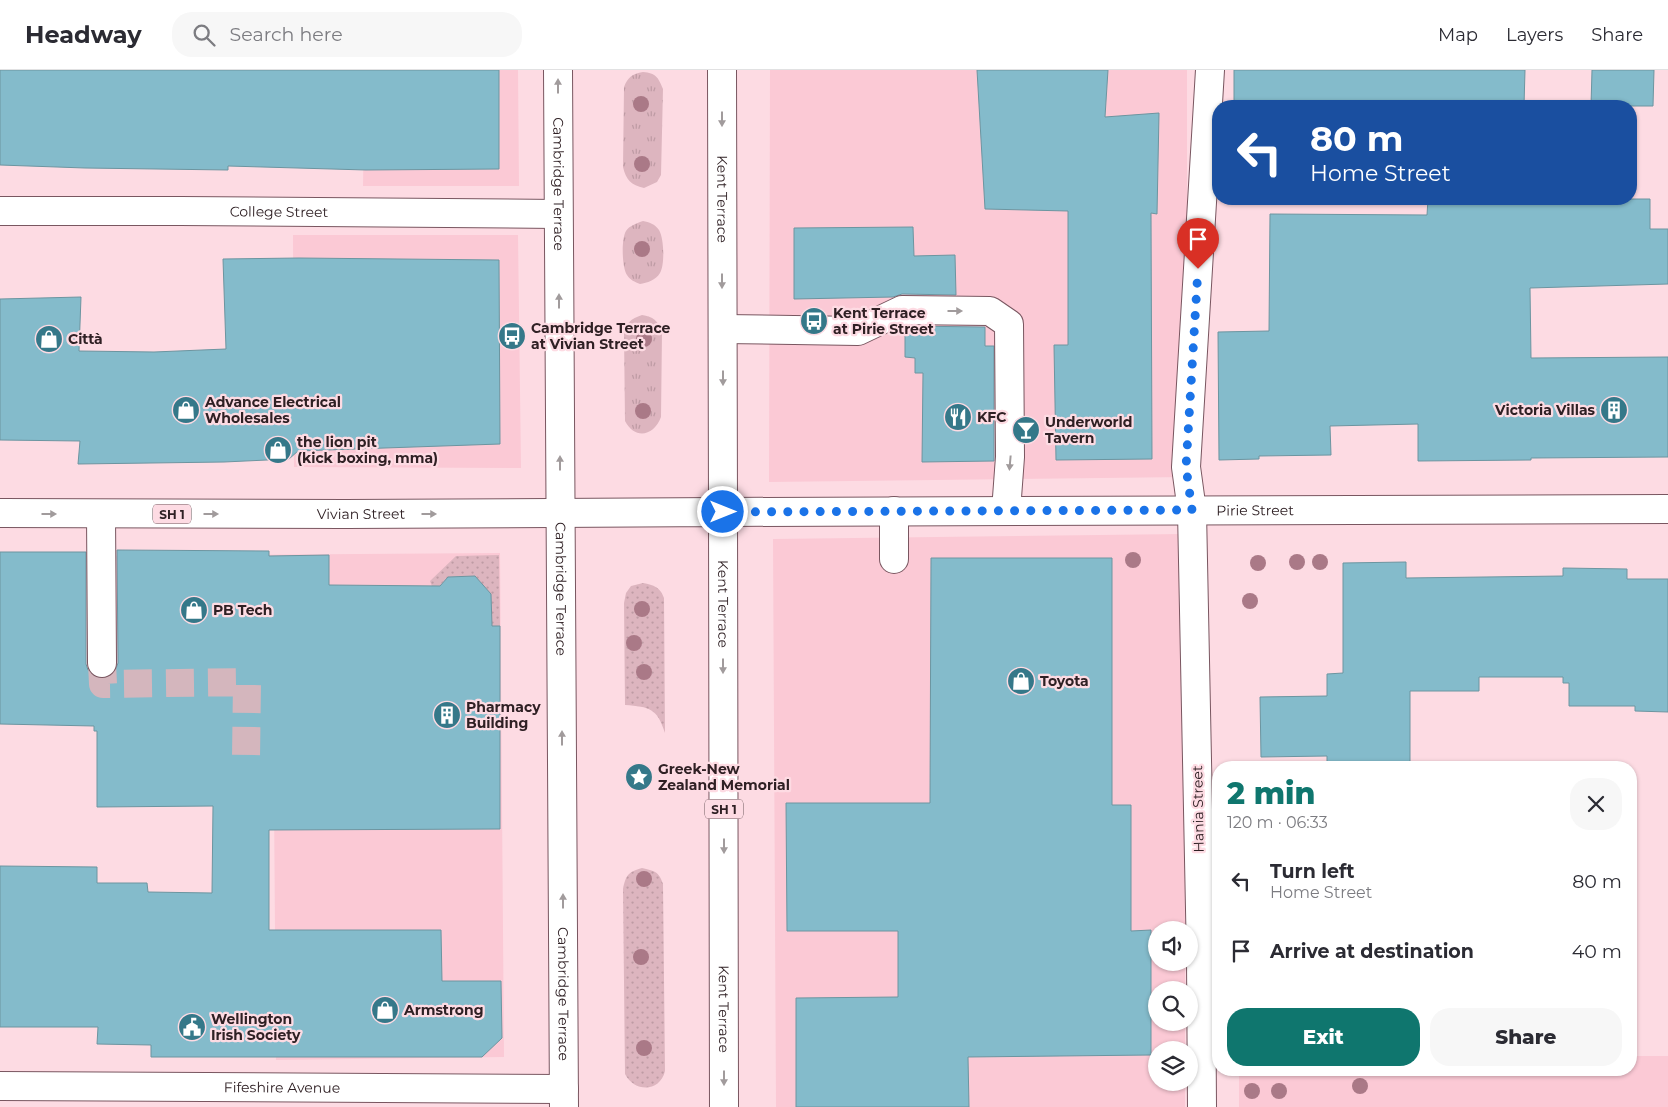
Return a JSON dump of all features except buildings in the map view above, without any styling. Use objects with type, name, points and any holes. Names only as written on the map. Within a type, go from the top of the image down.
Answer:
[{"type":"main road","name":"Cambridge Terrace","points":[[558,70],[564,1098]]},
{"type":"main road","name":"Kent Terrace","points":[[722,70],[724,1107]]},
{"type":"main road","name":"Hania Street","points":[[1202,1107],[1201,949],[1192,510],[1186,467],[1210,70]]},
{"type":"main road","name":"College Street","points":[[0,211],[558,214]]},
{"type":"main road","points":[[722,329],[858,331],[902,310],[990,311],[1009,324],[1010,457],[1006,511]]},
{"type":"main road","name":"Pirie Street","points":[[723,512],[1668,509]]},
{"type":"main road","points":[[894,511],[894,559]]},
{"type":"main road","name":"Vivian Street","points":[[0,513],[510,514],[560,512],[723,512]]},
{"type":"main road","points":[[101,514],[102,663]]},
{"type":"main road","name":"Fifeshire Avenue","points":[[0,1086],[564,1098]]},
{"type":"shaded area","points":[[365,70],[518,70],[519,186],[363,186]]},
{"type":"shaded area","points":[[770,70],[1187,70],[1187,477],[769,482]]},
{"type":"shaded area","points":[[293,235],[518,235],[521,468],[294,467]]},
{"type":"shaded area","points":[[1183,534],[1185,921],[1148,921],[1148,971],[1185,971],[1185,981],[1148,981],[1148,1031],[1185,1031],[1185,1041],[1148,1041],[1148,1091],[1185,1091],[1185,1107],[776,1107],[773,539]]},
{"type":"shaded area","points":[[500,553],[504,1057],[276,1060],[274,800],[107,796],[95,556]]},
{"type":"shaded area","points":[[1637,1056],[1668,1056],[1668,1107],[1239,1107],[1239,1076],[1637,1076]]},
{"type":"green space","points":[[643,72],[656,76],[663,89],[661,175],[657,182],[644,188],[630,181],[623,167],[624,87],[631,76]]},
{"type":"green space","points":[[643,221],[656,226],[659,230],[663,245],[663,258],[662,269],[656,278],[640,284],[634,282],[625,271],[623,247],[624,235],[627,229]]},
{"type":"green space","points":[[642,315],[655,320],[662,332],[661,417],[649,432],[639,433],[629,427],[625,421],[624,334],[629,322]]},
{"type":"green space","points":[[499,555],[500,626],[492,626],[491,594],[475,576],[448,577],[434,592],[430,581],[456,556]]},
{"type":"green space","points":[[643,583],[656,587],[661,591],[664,598],[665,733],[659,718],[651,710],[625,705],[624,603],[626,593],[631,586]]},
{"type":"green space","points":[[642,868],[656,872],[663,884],[665,1071],[658,1083],[647,1088],[635,1084],[625,1074],[623,889],[628,875]]},
{"type":"tunnel","points":[[102,663],[103,684],[247,682],[246,758]]},
{"type":"place","name":"Kent Terrace at Pirie Street","points":[[814,321]]},
{"type":"place","name":"Cambridge Terrace at Vivian Street","points":[[512,336]]},
{"type":"place","name":"Città","points":[[49,339]]},
{"type":"place","name":"Advance Electrical Wholesales","points":[[186,410]]},
{"type":"place","name":"Victoria Villas","points":[[1614,410]]},
{"type":"place","name":"KFC","points":[[958,417]]},
{"type":"place","name":"Underworld Tavern","points":[[1026,430]]},
{"type":"place","name":"the lion pit (kick boxing, mma)","points":[[278,450]]},
{"type":"place","name":"PB Tech","points":[[194,610]]},
{"type":"place","name":"Toyota","points":[[1021,681]]},
{"type":"place","name":"Pharmacy Building","points":[[447,715]]},
{"type":"place","name":"Greek-New Zealand Memorial","points":[[639,777]]},
{"type":"place","name":"Armstrong","points":[[385,1010]]},
{"type":"place","name":"Wellington Irish Society","points":[[192,1027]]},
{"type":"route","points":[[723,512],[1192,510],[1186,467],[1198,269]]}]
